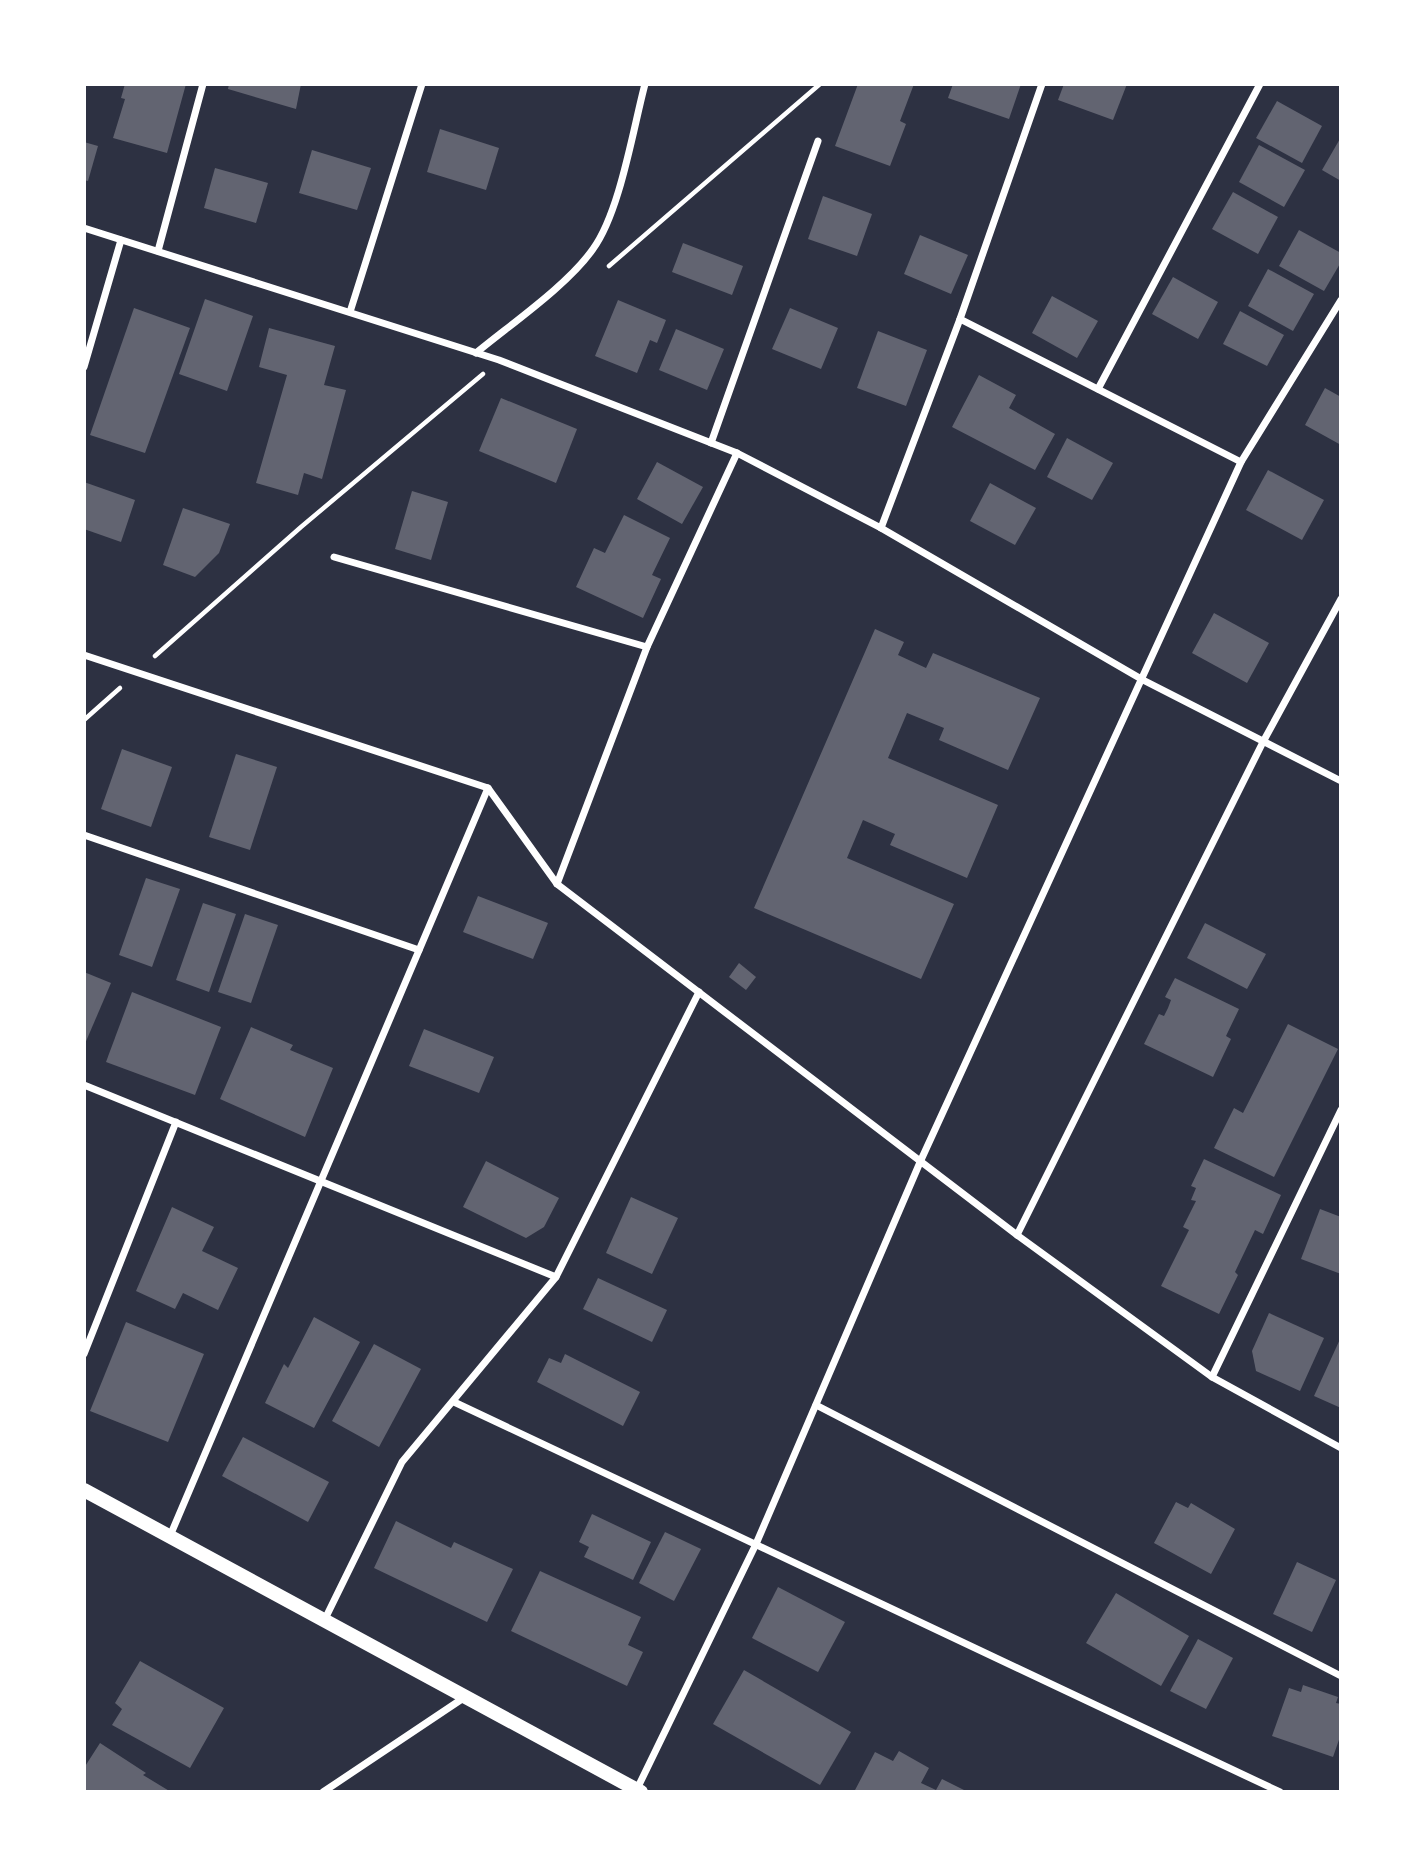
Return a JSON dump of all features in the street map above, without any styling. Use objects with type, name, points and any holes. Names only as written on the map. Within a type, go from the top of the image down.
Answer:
[{"type":"main road","points":[[84,1490],[639,1791]]},
{"type":"street","points":[[158,251],[203,84]]},
{"type":"street","points":[[350,312],[422,84]]},
{"type":"street","points":[[476,353],[561,281],[594,249],[611,211],[645,84]]},
{"type":"street","points":[[881,528],[960,319],[1042,84]]},
{"type":"street","points":[[1098,389],[1261,84]]},
{"type":"street","points":[[711,443],[818,141]]},
{"type":"street","points":[[84,228],[499,360],[737,453],[881,528],[1143,680],[1341,781]]},
{"type":"street","points":[[84,367],[121,240]]},
{"type":"street","points":[[639,1791],[756,1544],[921,1160],[1241,461],[1341,300]]},
{"type":"street","points":[[960,319],[1241,461]]},
{"type":"street","points":[[557,884],[647,646],[737,453]]},
{"type":"street","points":[[334,557],[647,646]]},
{"type":"street","points":[[1017,1235],[1263,742],[1341,599]]},
{"type":"street","points":[[84,655],[488,788],[557,884],[1017,1235],[1212,1377],[1341,1448]]},
{"type":"street","points":[[170,1537],[488,788]]},
{"type":"street","points":[[84,835],[419,950]]},
{"type":"street","points":[[324,1622],[402,1462],[556,1277],[699,992]]},
{"type":"street","points":[[84,1085],[556,1277]]},
{"type":"street","points":[[1212,1377],[1341,1110]]},
{"type":"street","points":[[84,1354],[176,1122]]},
{"type":"street","points":[[454,1402],[1280,1792]]},
{"type":"street","points":[[816,1405],[1341,1676]]},
{"type":"street","points":[[323,1792],[465,1697]]},
{"type":"path","points":[[603,271],[820,84]]},
{"type":"path","points":[[84,720],[301,527],[499,360]]},
{"type":"building","points":[[125,84],[186,84],[167,153],[113,138],[125,99],[121,98]]},
{"type":"building","points":[[229,84],[301,84],[296,109],[228,89]]},
{"type":"building","points":[[858,84],[914,84],[900,121],[906,124],[890,166],[835,146]]},
{"type":"building","points":[[953,84],[1021,84],[1009,119],[948,98]]},
{"type":"building","points":[[1064,84],[1127,84],[1113,120],[1058,100]]},
{"type":"building","points":[[1277,101],[1322,126],[1302,163],[1256,138]]},
{"type":"building","points":[[440,129],[499,148],[486,190],[427,172]]},
{"type":"building","points":[[1341,137],[1341,181],[1322,170]]},
{"type":"building","points":[[84,142],[98,146],[88,181],[84,180]]},
{"type":"building","points":[[1259,145],[1305,170],[1284,207],[1239,182]]},
{"type":"building","points":[[312,150],[371,168],[357,210],[299,193]]},
{"type":"building","points":[[215,168],[268,183],[256,223],[204,208]]},
{"type":"building","points":[[1233,192],[1278,217],[1258,254],[1212,229]]},
{"type":"building","points":[[823,196],[872,214],[857,256],[808,239]]},
{"type":"building","points":[[1299,230],[1341,253],[1341,262],[1324,291],[1279,266]]},
{"type":"building","points":[[920,235],[968,255],[951,294],[904,274]]},
{"type":"building","points":[[683,243],[743,266],[732,295],[672,272]]},
{"type":"building","points":[[1268,269],[1314,294],[1293,331],[1248,306]]},
{"type":"building","points":[[1173,277],[1218,302],[1198,339],[1152,314]]},
{"type":"building","points":[[1052,296],[1098,321],[1077,358],[1032,333]]},
{"type":"building","points":[[205,299],[253,316],[227,391],[179,374]]},
{"type":"building","points":[[618,300],[666,320],[657,343],[650,340],[637,373],[595,356]]},
{"type":"building","points":[[134,308],[190,328],[145,453],[90,435]]},
{"type":"building","points":[[790,308],[838,328],[821,369],[772,349]]},
{"type":"building","points":[[1240,311],[1284,335],[1267,366],[1223,344]]},
{"type":"building","points":[[269,328],[335,346],[324,385],[346,390],[322,479],[304,473],[298,495],[256,483],[287,375],[259,367]]},
{"type":"building","points":[[676,329],[724,349],[707,390],[659,370]]},
{"type":"building","points":[[878,331],[927,350],[906,406],[857,388]]},
{"type":"building","points":[[979,375],[1016,395],[1009,408],[1055,434],[1035,470],[952,427]]},
{"type":"building","points":[[1325,388],[1341,397],[1341,445],[1305,425]]},
{"type":"building","points":[[501,398],[577,429],[556,483],[479,451]]},
{"type":"building","points":[[1067,438],[1113,463],[1092,500],[1047,477]]},
{"type":"building","points":[[657,462],[703,487],[682,524],[637,499]]},
{"type":"building","points":[[1268,470],[1324,500],[1302,540],[1246,510]]},
{"type":"building","points":[[84,482],[135,500],[121,542],[84,529]]},
{"type":"building","points":[[990,483],[1036,508],[1015,545],[970,521]]},
{"type":"building","points":[[412,491],[448,502],[431,560],[395,549]]},
{"type":"building","points":[[183,508],[230,524],[219,553],[195,577],[163,565]]},
{"type":"building","points":[[624,515],[670,538],[652,575],[661,579],[643,618],[576,587],[594,548],[605,553]]},
{"type":"building","points":[[1214,613],[1269,643],[1247,683],[1192,653]]},
{"type":"building","points":[[875,629],[904,642],[898,655],[926,668],[933,653],[1040,698],[1008,770],[939,740],[944,728],[907,713],[888,758],[998,805],[967,878],[890,845],[895,834],[863,820],[847,858],[954,904],[921,979],[754,908]]},
{"type":"building","points":[[122,749],[172,767],[151,827],[101,809]]},
{"type":"building","points":[[236,754],[277,767],[250,850],[209,837]]},
{"type":"building","points":[[146,878],[180,889],[152,967],[119,955]]},
{"type":"building","points":[[478,896],[548,923],[533,959],[463,932]]},
{"type":"building","points":[[203,903],[236,914],[209,992],[176,980]]},
{"type":"building","points":[[245,914],[278,925],[251,1003],[218,992]]},
{"type":"building","points":[[1205,923],[1266,954],[1247,989],[1187,958]]},
{"type":"building","points":[[739,963],[756,977],[746,990],[729,977]]},
{"type":"building","points":[[84,972],[111,983],[84,1046]]},
{"type":"building","points":[[1175,978],[1239,1009],[1226,1036],[1231,1039],[1213,1077],[1144,1044],[1159,1014],[1164,1016],[1168,1008],[1171,1000],[1165,997]]},
{"type":"building","points":[[132,992],[221,1027],[195,1095],[106,1062]]},
{"type":"building","points":[[1288,1024],[1338,1049],[1274,1177],[1214,1148],[1234,1108],[1243,1113]]},
{"type":"building","points":[[251,1027],[293,1045],[290,1050],[333,1068],[305,1137],[220,1099]]},
{"type":"building","points":[[424,1029],[494,1057],[479,1093],[409,1066]]},
{"type":"building","points":[[1204,1159],[1281,1195],[1263,1234],[1255,1230],[1235,1272],[1238,1275],[1219,1314],[1161,1286],[1189,1230],[1183,1227],[1196,1201],[1191,1200],[1196,1188],[1191,1186]]},
{"type":"building","points":[[486,1161],[559,1198],[544,1227],[526,1238],[463,1207]]},
{"type":"building","points":[[631,1197],[678,1218],[652,1274],[606,1253]]},
{"type":"building","points":[[172,1207],[214,1227],[202,1251],[238,1268],[218,1310],[183,1293],[175,1309],[136,1291]]},
{"type":"building","points":[[1320,1209],[1341,1217],[1341,1274],[1301,1259]]},
{"type":"building","points":[[598,1278],[667,1310],[652,1342],[583,1309]]},
{"type":"building","points":[[1269,1313],[1324,1338],[1300,1391],[1256,1371],[1252,1351]]},
{"type":"building","points":[[314,1317],[360,1342],[314,1428],[265,1403],[284,1364],[288,1368]]},
{"type":"building","points":[[126,1322],[204,1354],[168,1442],[90,1411]]},
{"type":"building","points":[[1341,1337],[1341,1408],[1314,1396]]},
{"type":"building","points":[[374,1344],[421,1369],[379,1447],[332,1421]]},
{"type":"building","points":[[565,1354],[640,1392],[623,1426],[537,1382],[549,1358],[561,1363]]},
{"type":"building","points":[[243,1437],[329,1482],[308,1522],[222,1476]]},
{"type":"building","points":[[1176,1502],[1188,1508],[1191,1503],[1235,1529],[1211,1574],[1154,1543]]},
{"type":"building","points":[[592,1514],[651,1542],[633,1580],[584,1557],[589,1547],[579,1542]]},
{"type":"building","points":[[396,1521],[451,1548],[454,1542],[513,1569],[487,1622],[374,1568]]},
{"type":"building","points":[[665,1532],[701,1549],[674,1601],[639,1583]]},
{"type":"building","points":[[1297,1562],[1336,1580],[1312,1632],[1273,1614]]},
{"type":"building","points":[[540,1571],[641,1617],[628,1645],[643,1652],[627,1686],[511,1631]]},
{"type":"building","points":[[778,1587],[845,1622],[818,1672],[752,1638]]},
{"type":"building","points":[[1116,1593],[1189,1636],[1161,1686],[1086,1643]]},
{"type":"building","points":[[1198,1639],[1233,1658],[1206,1709],[1170,1691]]},
{"type":"building","points":[[140,1661],[224,1708],[190,1768],[112,1725],[122,1709],[115,1703]]},
{"type":"building","points":[[744,1670],[851,1732],[820,1785],[713,1724]]},
{"type":"building","points":[[1303,1685],[1338,1697],[1336,1703],[1341,1704],[1341,1734],[1333,1757],[1272,1736],[1289,1688],[1301,1692]]},
{"type":"building","points":[[100,1743],[171,1792],[84,1792],[84,1768]]},
{"type":"building","points":[[899,1751],[929,1768],[921,1783],[936,1790],[942,1779],[968,1792],[854,1792],[875,1752],[893,1761]]}]
